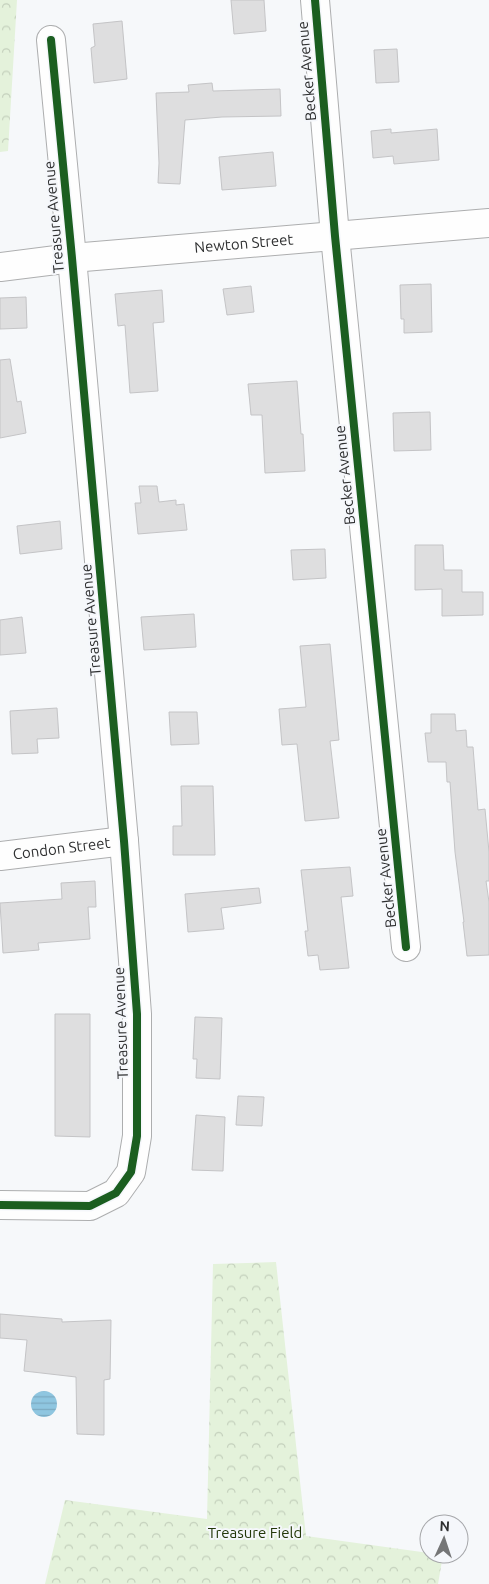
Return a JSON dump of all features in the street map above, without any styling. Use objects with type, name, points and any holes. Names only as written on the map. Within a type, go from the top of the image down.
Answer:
[{"type":"street","name":"Becker Avenue","points":[[315,0],[335,236],[406,947]]},
{"type":"street","name":"Treasure Avenue","points":[[0,1205],[90,1206],[116,1193],[131,1172],[137,1136],[137,1014],[124,841],[51,40]]},
{"type":"street","name":"Newton Street","points":[[0,267],[72,258],[489,223]]},
{"type":"street","name":"Condon Street","points":[[0,856],[124,841]]},
{"type":"green space","points":[[0,0],[17,0],[8,151],[0,152]]},
{"type":"green space","name":"Treasure Field","points":[[276,1262],[306,1536],[419,1552],[419,1564],[441,1564],[438,1584],[45,1584],[65,1500],[207,1519],[213,1264]]},
{"type":"water","points":[[44,1391],[53,1395],[57,1404],[53,1413],[44,1417],[35,1413],[31,1404],[35,1395]]},
{"type":"building","points":[[231,0],[264,0],[266,31],[234,34]]},
{"type":"building","points":[[122,21],[127,79],[94,83],[91,48],[95,46],[93,24]]},
{"type":"building","points":[[397,49],[399,82],[376,83],[374,50]]},
{"type":"building","points":[[212,83],[213,91],[280,89],[281,116],[185,120],[180,184],[158,183],[156,93],[189,92],[188,85]]},
{"type":"building","points":[[391,129],[391,133],[437,129],[439,160],[394,164],[393,156],[373,158],[371,131]]},
{"type":"building","points":[[273,152],[276,186],[222,190],[219,157]]},
{"type":"building","points":[[431,284],[432,332],[404,333],[404,319],[401,319],[400,285]]},
{"type":"building","points":[[251,286],[254,312],[227,315],[223,289]]},
{"type":"building","points":[[162,290],[164,322],[153,323],[158,391],[130,393],[125,325],[118,326],[115,294]]},
{"type":"building","points":[[26,297],[27,328],[0,329],[0,298]]},
{"type":"building","points":[[10,359],[17,402],[21,401],[26,433],[0,438],[0,360]]},
{"type":"building","points":[[297,381],[305,471],[265,473],[262,415],[251,415],[248,384]]},
{"type":"building","points":[[430,412],[431,450],[394,451],[393,413]]},
{"type":"building","points":[[139,486],[157,486],[159,502],[176,500],[176,505],[184,504],[187,530],[138,534],[135,503],[141,503]]},
{"type":"building","points":[[60,521],[62,549],[20,554],[17,526]]},
{"type":"building","points":[[415,545],[443,545],[444,570],[462,570],[462,592],[483,592],[483,615],[442,616],[442,589],[415,590]]},
{"type":"building","points":[[325,549],[326,578],[293,580],[291,550]]},
{"type":"building","points":[[194,614],[196,647],[144,650],[141,617]]},
{"type":"building","points":[[22,617],[26,653],[0,655],[0,620]]},
{"type":"building","points":[[330,644],[339,740],[330,741],[339,818],[305,821],[297,744],[282,745],[279,709],[306,707],[300,646]]},
{"type":"building","points":[[57,708],[59,738],[37,739],[38,753],[12,754],[10,711]]},
{"type":"building","points":[[169,712],[197,712],[199,744],[171,745]]},
{"type":"building","points":[[431,714],[455,714],[456,731],[466,730],[467,747],[473,747],[478,810],[485,809],[489,852],[489,881],[486,881],[489,902],[489,955],[467,956],[455,852],[450,782],[447,782],[446,762],[428,762],[425,733],[431,733]]},
{"type":"building","points":[[181,786],[213,786],[215,855],[173,855],[173,826],[182,826]]},
{"type":"building","points":[[350,867],[353,896],[341,897],[349,968],[320,970],[318,955],[308,956],[305,931],[308,931],[301,870]]},
{"type":"building","points":[[95,881],[96,907],[88,907],[90,939],[38,943],[39,950],[3,953],[0,903],[62,899],[61,883]]},
{"type":"building","points":[[259,888],[261,903],[221,908],[224,929],[188,932],[185,894]]},
{"type":"building","points":[[55,1014],[90,1014],[90,1137],[55,1136]]},
{"type":"building","points":[[195,1017],[222,1018],[220,1079],[196,1078],[197,1059],[193,1059]]},
{"type":"building","points":[[238,1096],[264,1097],[262,1126],[236,1125]]},
{"type":"building","points":[[196,1115],[225,1117],[223,1171],[192,1170]]},
{"type":"building","points":[[0,1314],[62,1319],[62,1322],[111,1320],[110,1379],[104,1380],[104,1435],[77,1434],[76,1377],[24,1371],[27,1340],[0,1338]]},
{"type":"cycle path","points":[[315,0],[335,236],[406,947]]},
{"type":"cycle path","points":[[0,1205],[90,1206],[116,1193],[131,1172],[137,1136],[137,1014],[124,841],[51,40]]}]
